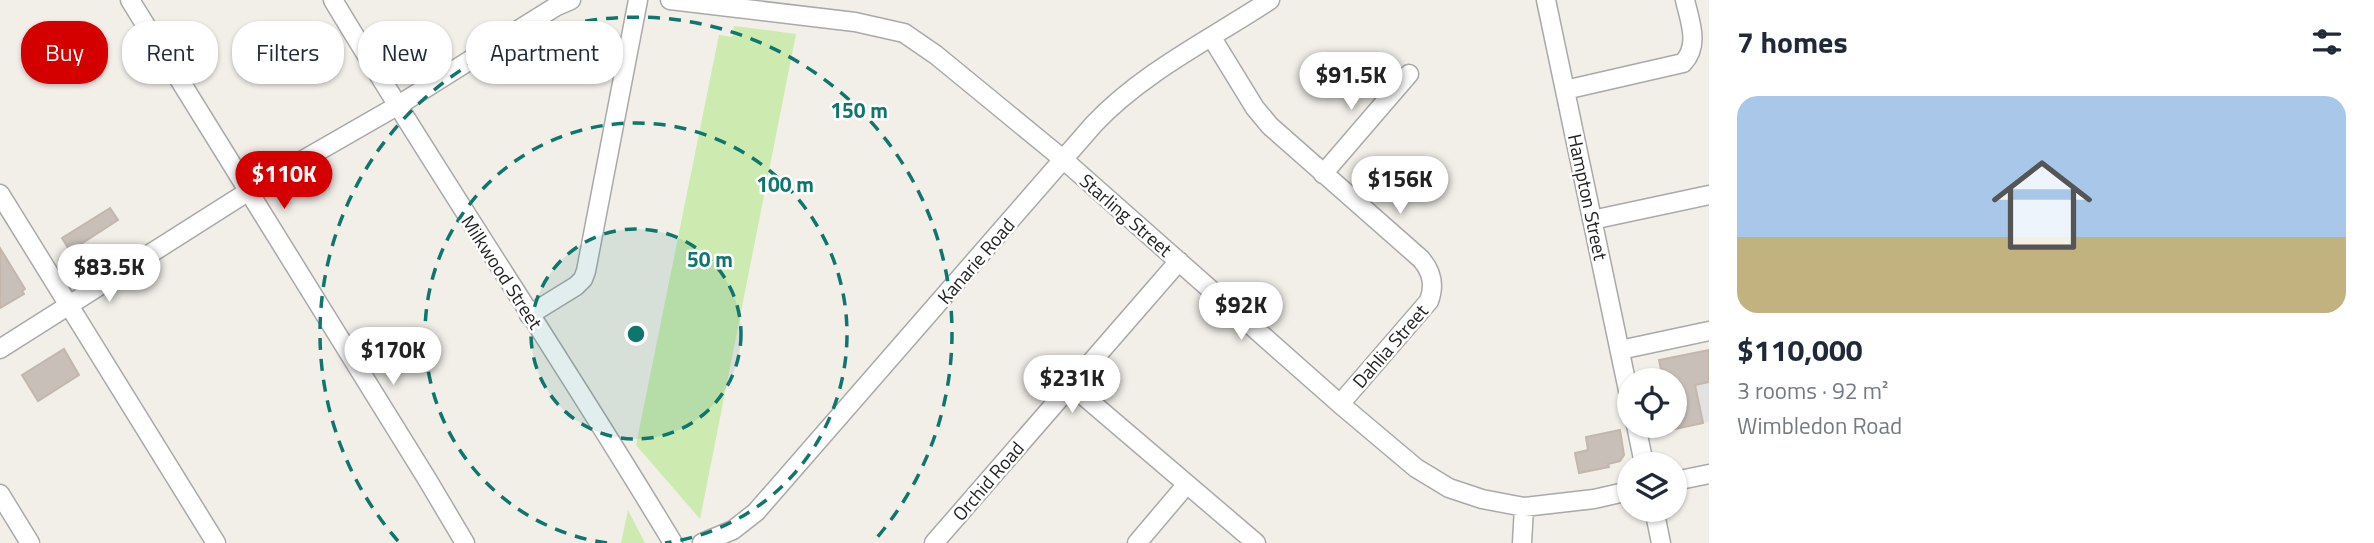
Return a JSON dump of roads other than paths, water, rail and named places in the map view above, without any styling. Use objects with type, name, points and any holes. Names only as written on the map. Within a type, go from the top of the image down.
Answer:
[{"type":"street","points":[[130,0],[465,543]]},
{"type":"street","name":"Milkwood Street","points":[[333,0],[528,315],[596,415],[673,543]]},
{"type":"street","points":[[0,349],[249,191],[397,106],[555,7],[571,0]]},
{"type":"street","points":[[528,315],[576,286],[586,271],[638,0]]},
{"type":"street","name":"Starling Street","points":[[670,0],[855,22],[904,33],[936,55],[1064,160],[1416,468],[1450,488],[1491,501],[1524,507],[1617,494]]},
{"type":"street","name":"Kanarie Road","points":[[702,543],[733,530],[755,512],[1118,99],[1270,0]]},
{"type":"street","name":"Hampton Street","points":[[1546,0],[1623,368]]},
{"type":"street","points":[[1565,90],[1683,63],[1691,52],[1693,41],[1685,0]]},
{"type":"street","name":"Dahlia Street","points":[[1212,38],[1255,108],[1270,126],[1420,259],[1430,271],[1433,289],[1429,302],[1340,404]]},
{"type":"street","points":[[1323,174],[1409,74]]},
{"type":"street","points":[[0,194],[216,543]]},
{"type":"street","points":[[1592,220],[1709,195]]},
{"type":"street","name":"Orchid Road","points":[[934,543],[1179,261]]},
{"type":"street","points":[[1619,350],[1709,331]]},
{"type":"street","points":[[1072,386],[1256,543]]},
{"type":"street","points":[[1687,479],[1709,474]]},
{"type":"street","points":[[1137,543],[1187,484]]},
{"type":"street","points":[[0,494],[30,543]]},
{"type":"street","points":[[1522,543],[1524,507]]},
{"type":"street","points":[[1657,522],[1661,543]]}]
